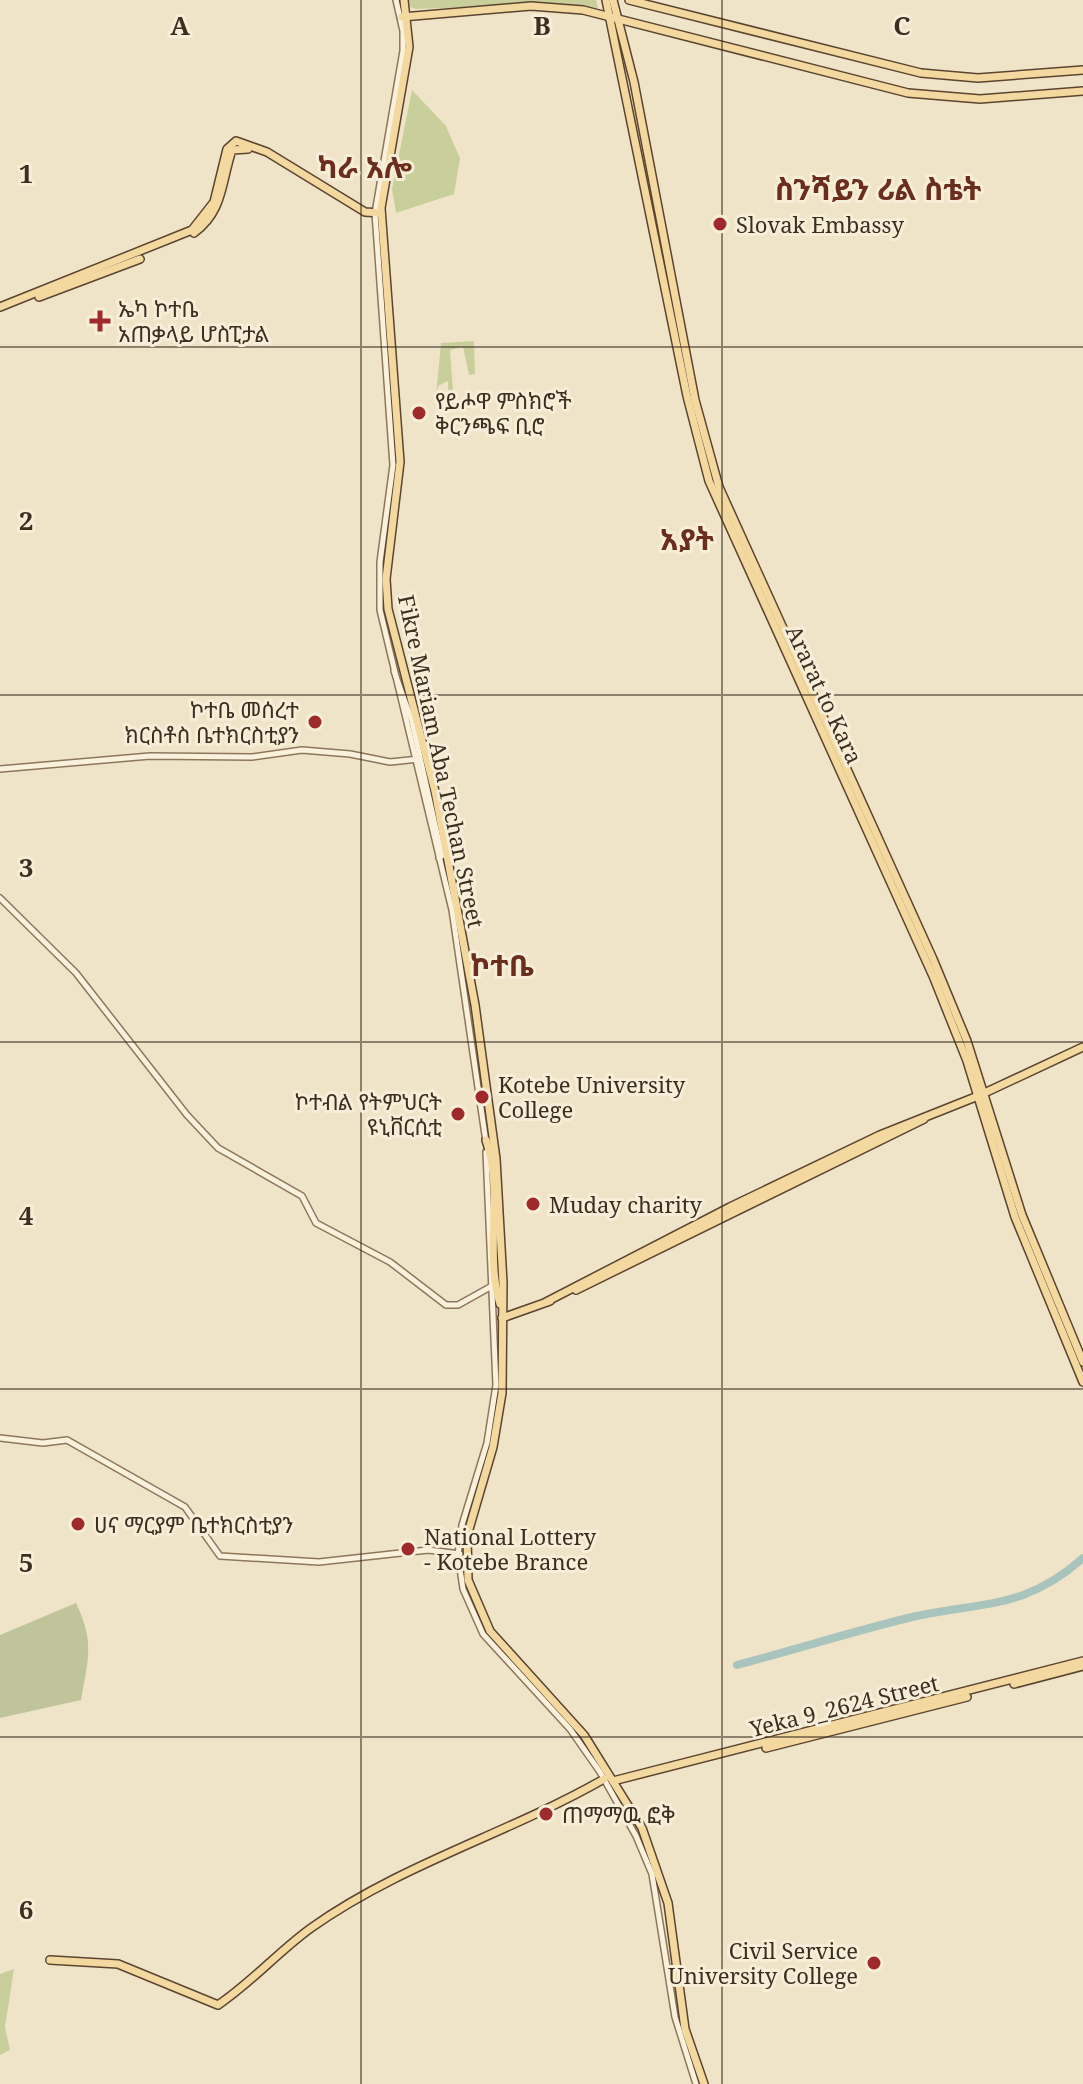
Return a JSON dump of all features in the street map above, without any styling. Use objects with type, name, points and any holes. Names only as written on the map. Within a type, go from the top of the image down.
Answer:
[{"type":"main road","name":"Fikre Mariam Aba Techan Street","points":[[404,0],[408,57],[378,216],[400,462],[386,579],[388,609],[421,733],[475,1005],[496,1159],[502,1315],[502,1383],[496,1431],[461,1554],[469,1588],[490,1631],[559,1704],[642,1828],[668,1903],[685,2029],[704,2084]]},
{"type":"main road","name":"Ararat to Kara","points":[[606,0],[622,33],[651,193]]},
{"type":"main road","name":"Ararat to Kara","points":[[613,0],[702,458],[933,959],[1035,1258],[1083,1382]]},
{"type":"main road","points":[[629,0],[921,73],[978,78],[1083,70]]},
{"type":"main road","points":[[405,16],[549,6],[614,17],[916,94],[980,99],[1083,91]]},
{"type":"main road","points":[[622,33],[634,22]]},
{"type":"main road","points":[[0,310],[187,239],[214,213],[225,187],[235,147],[266,156],[359,214],[378,216]]},
{"type":"main road","points":[[440,857],[449,864]]},
{"type":"main road","points":[[486,1140],[492,1182],[495,1276],[502,1315],[546,1302],[717,1216],[1083,1047]]},
{"type":"main road","name":"Ararat to Kara","points":[[1035,1258],[1083,1362]]},
{"type":"main road","name":"Yeka 9_2624 Street","points":[[613,1781],[627,1781],[1083,1664]]},
{"type":"main road","points":[[50,1960],[118,1964],[218,2005],[311,1928],[337,1912],[454,1850],[604,1779]]},
{"type":"main road","name":"Yeka 9_2624 Street","points":[[618,1789],[627,1781]]},
{"type":"street","points":[[396,0],[405,16]]},
{"type":"street","points":[[378,216],[393,465],[378,586],[393,670],[440,857],[457,940],[486,1140],[497,1365],[493,1420],[462,1525],[463,1589],[483,1634],[570,1729],[604,1779],[636,1836],[652,1874],[675,2017],[696,2084]]},
{"type":"street","points":[[0,769],[150,756],[252,757],[302,750],[350,754],[384,762],[417,760]]},
{"type":"street","points":[[0,898],[76,973],[187,1115],[218,1148],[302,1196],[316,1223],[399,1267],[446,1305],[454,1306],[482,1294],[492,1286]]},
{"type":"street","points":[[482,1294],[493,1296]]},
{"type":"street","points":[[0,1438],[43,1443],[67,1440],[185,1507],[220,1556],[319,1562],[428,1550],[461,1554]]},
{"type":"green space","points":[[409,0],[596,0],[598,8],[552,4],[416,9],[410,7]]},
{"type":"green space","points":[[412,90],[446,126],[460,158],[454,194],[396,213],[392,189]]},
{"type":"green space","points":[[474,341],[475,374],[469,375],[463,347],[450,350],[454,403],[469,401],[469,409],[449,408],[448,381],[438,386],[435,406],[441,343]]},
{"type":"green space","points":[[76,1603],[88,1640],[88,1662],[81,1700],[0,1718],[0,1635]]},
{"type":"green space","points":[[14,1969],[5,2027],[10,2050],[0,2055],[0,1974]]},
{"type":"waterway","points":[[737,1665],[908,1618],[1021,1596],[1061,1575],[1083,1558]]},
{"type":"place","name":"Slovak Embassy","points":[[720,224]]},
{"type":"place","name":"ኤካ ኮተቤ አጠቃላይ ሆስፒታል","points":[[100,321]]},
{"type":"place","name":"የይሖዋ ምስክሮች ቅርንጫፍ ቢሮ","points":[[419,413]]},
{"type":"place","name":"ኮተቤ መሰረተ ክርስቶስ ቤተክርስቲያን","points":[[315,722]]},
{"type":"place","name":"Kotebe University College","points":[[482,1097]]},
{"type":"place","name":"ኮተብል የትምህርት ዩኒቨርሲቲ","points":[[458,1114]]},
{"type":"place","name":"Muday charity","points":[[533,1204]]},
{"type":"place","name":"ሀና ማርያም ቤተክርስቲያን","points":[[78,1524]]},
{"type":"place","name":"National Lottery - Kotebe Brance","points":[[408,1549]]},
{"type":"place","name":"ጠማማዉ ፎቅ","points":[[546,1814]]},
{"type":"place","name":"Civil Service University College","points":[[874,1963]]},
{"type":"district","name":"ካራ አሎ","points":[[365,166]]},
{"type":"district","name":"ስንሻይን ሪል ስቴት","points":[[878,188]]},
{"type":"district","name":"አያት","points":[[687,538]]},
{"type":"district","name":"ኮተቤ","points":[[502,964]]}]
